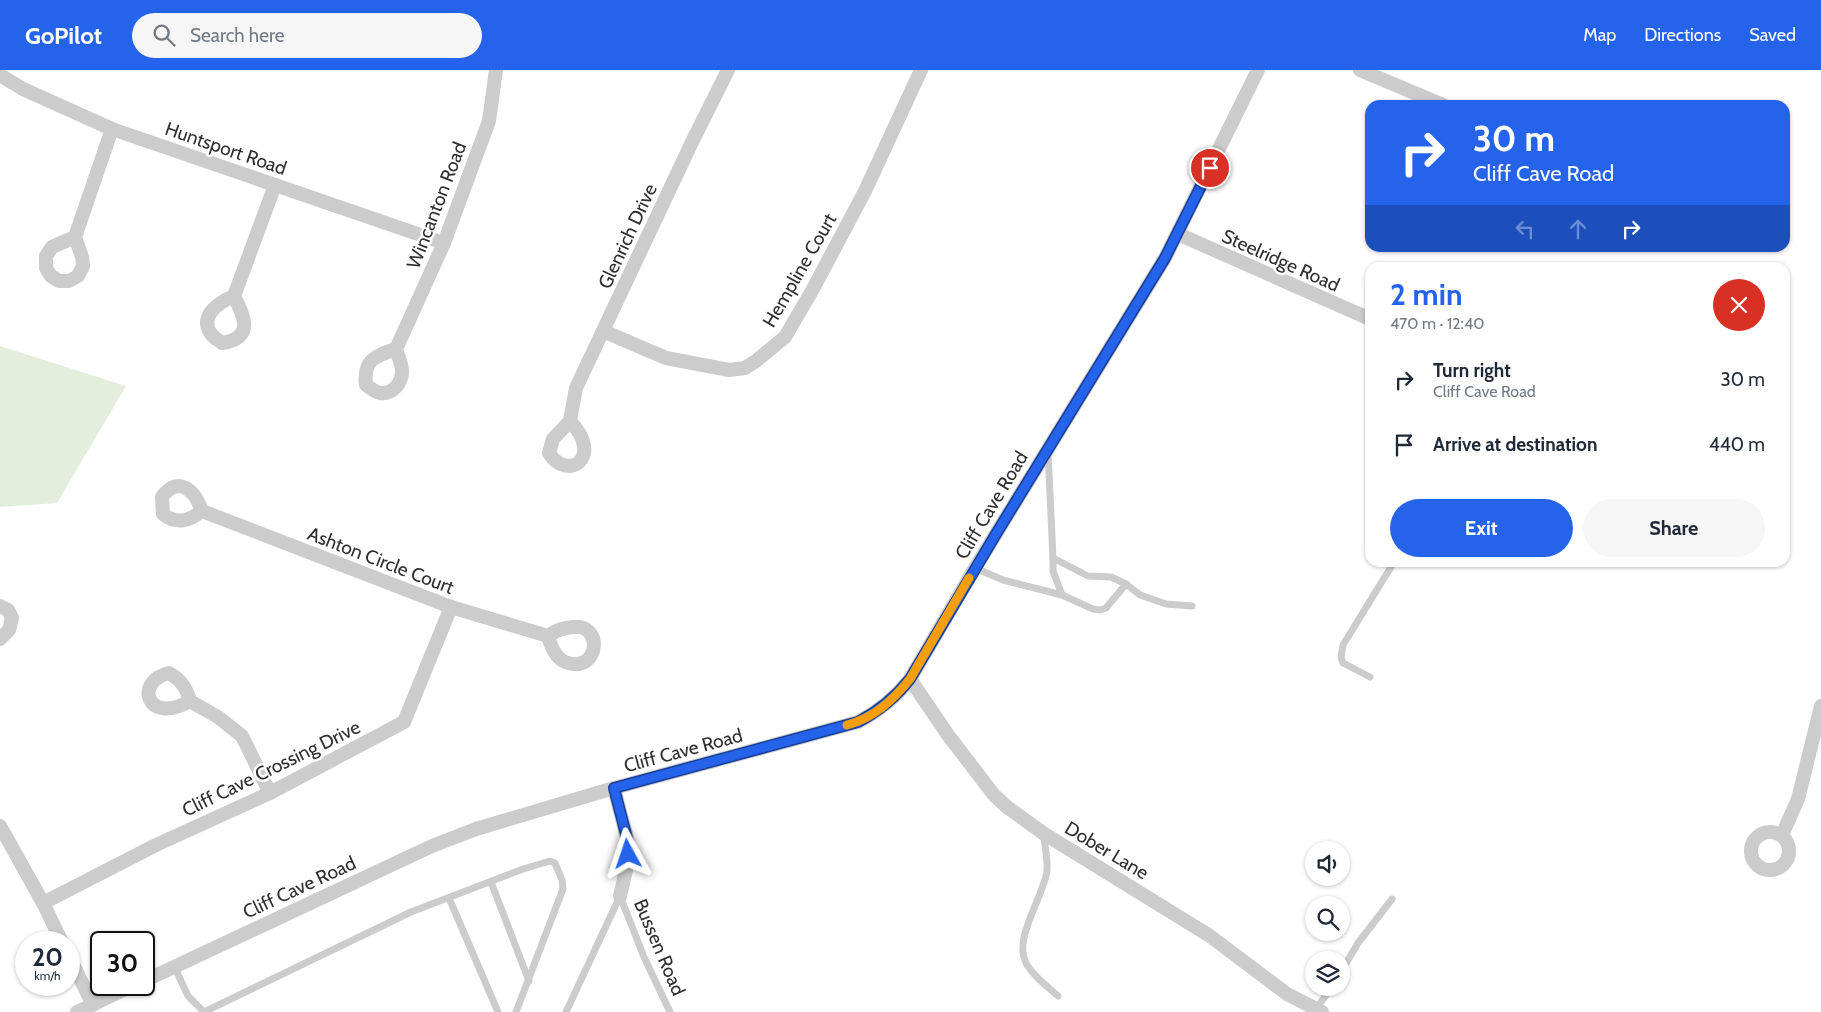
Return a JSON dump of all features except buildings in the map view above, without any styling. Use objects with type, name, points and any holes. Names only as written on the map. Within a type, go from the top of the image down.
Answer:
[{"type":"street","name":"Wincanton Road","points":[[396,349],[444,243],[488,121],[496,70]]},
{"type":"street","name":"Glenrich Drive","points":[[570,421],[576,388],[728,70]]},
{"type":"street","name":"Hempline Court","points":[[603,331],[666,358],[675,360],[728,370],[745,368],[756,361],[785,337],[865,191],[921,70]]},
{"type":"street","name":"Cliff Cave Road","points":[[155,976],[432,846],[476,828],[614,788],[858,722],[875,713],[889,702],[910,679],[975,568],[1160,266],[1178,234],[1258,70]]},
{"type":"street","points":[[1360,70],[1431,100]]},
{"type":"street","name":"Huntsport Road","points":[[0,75],[23,90],[112,129],[444,243]]},
{"type":"street","points":[[75,236],[112,129]]},
{"type":"street","points":[[234,296],[275,185]]},
{"type":"street","name":"Steelridge Road","points":[[1178,234],[1365,317]]},
{"type":"street","name":"Ashton Circle Court","points":[[202,511],[451,607],[548,636]]},
{"type":"street","points":[[0,606],[8,610],[12,618],[9,630],[0,639]]},
{"type":"street","name":"Cliff Cave Crossing Drive","points":[[43,903],[156,845],[270,793],[404,722],[451,607]]},
{"type":"street","name":"Dober Lane","points":[[910,679],[948,735],[994,795],[1007,808],[1043,833],[1210,936],[1288,994],[1319,1011]]},
{"type":"street","points":[[190,701],[218,717],[242,736],[270,793]]},
{"type":"street","points":[[1782,836],[1798,799],[1821,706]]},
{"type":"street","name":"Cliff Cave Road","points":[[614,788],[628,842],[627,866],[620,896]]},
{"type":"street","points":[[0,826],[57,931]]},
{"type":"street","points":[[80,979],[92,1005]]},
{"type":"street","points":[[77,1012],[111,996]]},
{"type":"lane","points":[[1047,450],[1051,492],[1053,571],[1062,595]]},
{"type":"lane","points":[[1053,558],[1088,576],[1110,577],[1126,584],[1140,595],[1166,604],[1192,606]]},
{"type":"lane","points":[[1370,677],[1343,663],[1341,657],[1343,645],[1391,567]]},
{"type":"lane","points":[[975,568],[1003,580],[1062,595],[1100,610],[1106,608],[1126,584]]},
{"type":"lane","points":[[1043,833],[1047,871],[1029,923],[1023,949],[1026,962],[1033,974],[1058,996]]},
{"type":"lane","points":[[174,966],[188,996],[204,1012],[411,912],[550,861],[555,863],[562,880],[561,898],[516,1012]]},
{"type":"lane","points":[[491,882],[529,981]]},
{"type":"lane","name":"Cliff Cave Road","points":[[566,1012],[620,896]]},
{"type":"lane","name":"Bussen Road","points":[[620,896],[644,957],[670,1012]]},
{"type":"lane","points":[[449,898],[498,1012]]},
{"type":"lane","points":[[1350,957],[1358,943],[1392,899]]},
{"type":"lane","points":[[1319,1011],[1327,996]]},
{"type":"green space","points":[[0,346],[126,386],[57,503],[0,507]]},
{"type":"slow traffic","points":[[847,725],[858,722],[875,713],[900,692],[910,679],[969,578]]},
{"type":"route","points":[[628,854],[628,842],[614,788],[858,722],[875,713],[900,692],[910,679],[996,534],[1165,258],[1210,168]]}]
